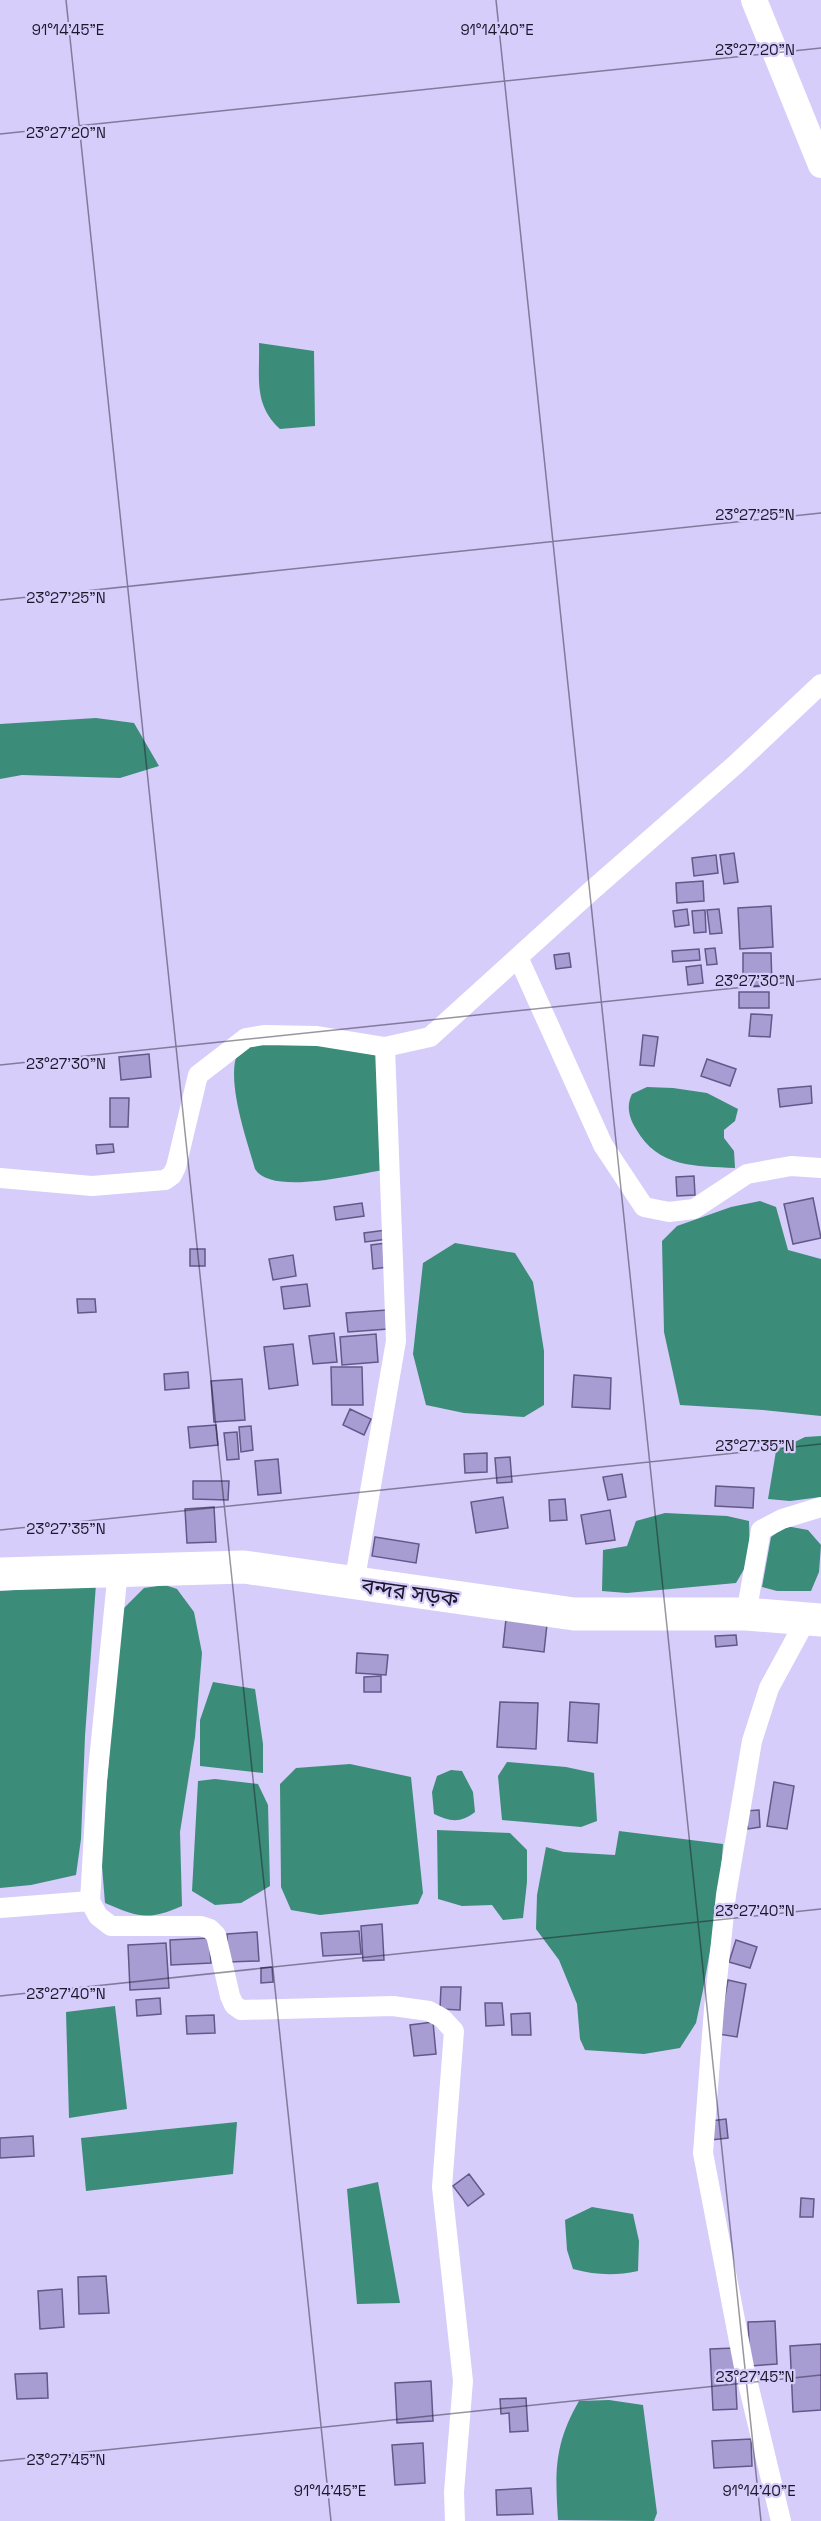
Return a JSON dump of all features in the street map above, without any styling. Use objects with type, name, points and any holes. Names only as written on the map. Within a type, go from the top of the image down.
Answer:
[{"type":"highway","name":"বন্দর সড়ক","points":[[0,1574],[244,1567],[574,1614],[746,1614],[814,1619]]},
{"type":"street","points":[[754,0],[821,165]]},
{"type":"street","points":[[0,1178],[92,1186],[165,1180],[172,1176],[176,1167],[198,1074],[246,1038],[264,1035],[317,1036],[385,1047],[430,1037],[735,765],[821,684]]},
{"type":"street","points":[[518,957],[603,1145],[644,1207],[669,1212],[694,1209],[747,1174],[791,1166],[821,1168]]},
{"type":"street","points":[[354,1584],[396,1341],[385,1047]]},
{"type":"street","points":[[746,1614],[761,1530],[782,1518],[821,1507]]},
{"type":"street","points":[[118,1569],[97,1781],[90,1900],[98,1916],[111,1926],[201,1926],[210,1929],[216,1935],[230,1996],[234,2005],[241,2010],[393,2006],[429,2011],[442,2018],[454,2031],[442,2187],[463,2381],[454,2492],[455,2521]]},
{"type":"street","points":[[781,2521],[744,2367],[702,2153],[726,1895],[752,1741],[769,1688],[814,1619]]},
{"type":"street","points":[[0,1908],[90,1900]]},
{"type":"shaded area","points":[[259,343],[314,351],[315,426],[280,429],[271,420],[265,410],[260,390]]},
{"type":"shaded area","points":[[96,718],[134,723],[159,766],[120,778],[22,775],[0,779],[0,724]]},
{"type":"shaded area","points":[[290,1038],[377,1055],[384,1170],[335,1179],[295,1182],[264,1177],[255,1169],[238,1108],[235,1091],[235,1060],[240,1048]]},
{"type":"shaded area","points":[[647,1087],[707,1093],[738,1109],[735,1121],[724,1130],[724,1138],[734,1151],[735,1168],[706,1167],[679,1162],[655,1151],[645,1142],[634,1125],[629,1107],[632,1094]]},
{"type":"shaded area","points":[[760,1201],[776,1207],[788,1250],[821,1259],[821,1416],[680,1405],[664,1332],[662,1241],[677,1226],[731,1207]]},
{"type":"shaded area","points":[[455,1243],[515,1253],[533,1282],[544,1351],[544,1405],[524,1417],[464,1413],[426,1405],[413,1354],[423,1263]]},
{"type":"shaded area","points":[[821,1436],[821,1497],[790,1501],[768,1499],[776,1451],[805,1437]]},
{"type":"shaded area","points":[[665,1513],[727,1516],[749,1521],[750,1559],[736,1583],[627,1593],[602,1591],[603,1550],[627,1546],[636,1521]]},
{"type":"shaded area","points":[[786,1526],[808,1530],[821,1545],[819,1572],[811,1591],[777,1591],[762,1587],[771,1537]]},
{"type":"shaded area","points":[[96,1584],[85,1736],[81,1839],[76,1875],[31,1885],[0,1888],[0,1591]]},
{"type":"shaded area","points":[[165,1585],[177,1589],[194,1612],[202,1653],[195,1737],[180,1832],[182,1906],[160,1914],[143,1915],[105,1903],[101,1854],[121,1611],[144,1588]]},
{"type":"shaded area","points":[[213,1682],[255,1689],[263,1744],[263,1773],[200,1766],[200,1720]]},
{"type":"shaded area","points":[[507,1762],[566,1767],[594,1773],[597,1821],[581,1827],[502,1820],[498,1776]]},
{"type":"shaded area","points":[[350,1764],[411,1777],[423,1893],[418,1904],[320,1915],[291,1910],[281,1887],[280,1784],[296,1768]]},
{"type":"shaded area","points":[[451,1770],[462,1771],[473,1792],[475,1812],[460,1820],[445,1819],[434,1814],[432,1792],[437,1776]]},
{"type":"shaded area","points":[[215,1779],[258,1784],[268,1805],[270,1886],[241,1903],[215,1905],[192,1891],[198,1781]]},
{"type":"shaded area","points":[[437,1830],[510,1833],[527,1850],[527,1882],[523,1918],[503,1920],[492,1905],[462,1906],[438,1899]]},
{"type":"shaded area","points":[[619,1831],[723,1844],[719,1900],[703,1990],[696,2023],[680,2048],[644,2054],[585,2050],[580,2039],[577,2004],[559,1960],[536,1929],[537,1895],[546,1847],[564,1852],[615,1855]]},
{"type":"shaded area","points":[[115,2006],[127,2109],[69,2118],[66,2012]]},
{"type":"shaded area","points":[[237,2122],[233,2174],[86,2191],[81,2138]]},
{"type":"shaded area","points":[[378,2182],[400,2303],[357,2304],[347,2189]]},
{"type":"shaded area","points":[[592,2207],[633,2214],[639,2241],[638,2271],[605,2274],[573,2269],[567,2250],[565,2220]]},
{"type":"shaded area","points":[[609,2400],[643,2405],[657,2513],[654,2521],[558,2520],[556,2487],[558,2459],[571,2416],[579,2401]]},
{"type":"building","points":[[734,853],[738,882],[724,884],[720,855]]},
{"type":"building","points":[[716,855],[718,873],[694,876],[692,858]]},
{"type":"building","points":[[703,881],[704,901],[677,903],[676,883]]},
{"type":"building","points":[[771,906],[773,947],[740,949],[738,908]]},
{"type":"building","points":[[687,909],[689,925],[675,927],[673,911]]},
{"type":"building","points":[[719,909],[722,933],[710,934],[707,910]]},
{"type":"building","points":[[705,910],[706,932],[694,933],[692,911]]},
{"type":"building","points":[[715,948],[717,964],[707,965],[705,949]]},
{"type":"building","points":[[699,949],[700,960],[673,962],[672,951]]},
{"type":"building","points":[[569,953],[571,967],[556,969],[554,955]]},
{"type":"building","points":[[743,953],[771,953],[772,986],[743,987]]},
{"type":"building","points":[[701,965],[703,983],[688,985],[686,967]]},
{"type":"building","points":[[739,992],[769,992],[769,1008],[739,1008]]},
{"type":"building","points":[[751,1014],[772,1015],[770,1037],[749,1036]]},
{"type":"building","points":[[643,1035],[658,1037],[654,1066],[640,1065]]},
{"type":"building","points":[[149,1054],[151,1077],[121,1080],[119,1057]]},
{"type":"building","points":[[707,1059],[736,1069],[730,1086],[701,1076]]},
{"type":"building","points":[[811,1086],[812,1103],[780,1107],[778,1089]]},
{"type":"building","points":[[110,1098],[129,1098],[128,1127],[110,1127]]},
{"type":"building","points":[[113,1144],[114,1152],[97,1154],[96,1145]]},
{"type":"building","points":[[694,1176],[695,1195],[677,1196],[676,1177]]},
{"type":"building","points":[[813,1198],[821,1238],[793,1244],[784,1204]]},
{"type":"building","points":[[362,1203],[364,1216],[336,1220],[334,1207]]},
{"type":"building","points":[[386,1230],[388,1239],[365,1242],[364,1233]]},
{"type":"building","points":[[386,1243],[388,1267],[373,1269],[371,1245]]},
{"type":"building","points":[[190,1249],[205,1249],[205,1266],[190,1266]]},
{"type":"building","points":[[293,1255],[296,1276],[273,1280],[269,1259]]},
{"type":"building","points":[[307,1284],[310,1306],[284,1309],[281,1287]]},
{"type":"building","points":[[77,1299],[95,1299],[96,1312],[78,1313]]},
{"type":"building","points":[[387,1310],[388,1329],[348,1332],[346,1313]]},
{"type":"building","points":[[334,1333],[337,1362],[313,1364],[309,1336]]},
{"type":"building","points":[[376,1334],[378,1362],[342,1365],[340,1337]]},
{"type":"building","points":[[293,1344],[298,1385],[269,1389],[264,1347]]},
{"type":"building","points":[[331,1367],[362,1367],[363,1405],[332,1405]]},
{"type":"building","points":[[188,1372],[189,1388],[165,1390],[164,1374]]},
{"type":"building","points":[[574,1375],[611,1378],[610,1409],[572,1407]]},
{"type":"building","points":[[242,1379],[245,1420],[214,1422],[211,1381]]},
{"type":"building","points":[[350,1409],[371,1419],[364,1435],[343,1425]]},
{"type":"building","points":[[216,1425],[218,1445],[190,1448],[188,1427]]},
{"type":"building","points":[[251,1426],[253,1450],[241,1452],[239,1427]]},
{"type":"building","points":[[237,1432],[239,1459],[227,1460],[224,1433]]},
{"type":"building","points":[[487,1453],[487,1472],[465,1473],[464,1454]]},
{"type":"building","points":[[510,1457],[512,1482],[497,1483],[495,1458]]},
{"type":"building","points":[[278,1459],[281,1493],[258,1495],[255,1461]]},
{"type":"building","points":[[622,1474],[626,1497],[608,1500],[603,1477]]},
{"type":"building","points":[[193,1481],[229,1481],[228,1500],[193,1499]]},
{"type":"building","points":[[716,1486],[754,1488],[753,1508],[715,1506]]},
{"type":"building","points":[[503,1497],[508,1528],[476,1533],[471,1502]]},
{"type":"building","points":[[565,1499],[567,1520],[550,1521],[549,1500]]},
{"type":"building","points":[[214,1507],[216,1542],[187,1543],[185,1509]]},
{"type":"building","points":[[610,1510],[615,1540],[586,1544],[581,1515]]},
{"type":"building","points":[[375,1537],[419,1544],[416,1563],[372,1556]]},
{"type":"building","points":[[506,1619],[547,1624],[544,1652],[503,1647]]},
{"type":"building","points":[[736,1635],[737,1645],[716,1647],[715,1636]]},
{"type":"building","points":[[357,1653],[388,1655],[386,1675],[356,1673]]},
{"type":"building","points":[[381,1676],[381,1692],[364,1692],[364,1677]]},
{"type":"building","points":[[500,1702],[538,1703],[536,1749],[497,1747]]},
{"type":"building","points":[[570,1702],[599,1704],[597,1743],[568,1741]]},
{"type":"building","points":[[774,1782],[794,1786],[787,1829],[767,1826]]},
{"type":"building","points":[[759,1810],[760,1827],[748,1829],[745,1811]]},
{"type":"building","points":[[382,1924],[384,1960],[363,1961],[361,1926]]},
{"type":"building","points":[[359,1931],[361,1954],[323,1956],[321,1933]]},
{"type":"building","points":[[257,1932],[259,1961],[228,1962],[227,1934]]},
{"type":"building","points":[[209,1938],[211,1963],[171,1965],[170,1940]]},
{"type":"building","points":[[736,1940],[757,1947],[750,1968],[729,1962]]},
{"type":"building","points":[[166,1943],[169,1988],[130,1990],[128,1945]]},
{"type":"building","points":[[272,1967],[273,1982],[261,1983],[261,1968]]},
{"type":"building","points":[[728,1980],[746,1984],[737,2037],[718,2034]]},
{"type":"building","points":[[441,1987],[461,1987],[460,2010],[440,2009]]},
{"type":"building","points":[[160,1998],[161,2014],[137,2016],[136,2000]]},
{"type":"building","points":[[485,2003],[502,2003],[504,2025],[486,2026]]},
{"type":"building","points":[[530,2013],[531,2035],[512,2035],[511,2014]]},
{"type":"building","points":[[214,2015],[215,2033],[187,2034],[186,2016]]},
{"type":"building","points":[[433,2022],[436,2054],[414,2056],[410,2025]]},
{"type":"building","points":[[726,2119],[728,2138],[711,2140],[710,2121]]},
{"type":"building","points":[[33,2136],[34,2156],[0,2158],[0,2138]]},
{"type":"building","points":[[469,2174],[484,2194],[468,2206],[453,2186]]},
{"type":"building","points":[[801,2198],[814,2199],[813,2217],[800,2217]]},
{"type":"building","points":[[106,2276],[109,2313],[79,2314],[78,2277]]},
{"type":"building","points":[[62,2289],[64,2327],[40,2329],[38,2291]]},
{"type":"building","points":[[775,2321],[777,2364],[750,2366],[748,2322]]},
{"type":"building","points":[[821,2344],[821,2410],[793,2412],[790,2346]]},
{"type":"building","points":[[734,2348],[737,2409],[713,2410],[710,2349]]},
{"type":"building","points":[[47,2373],[48,2398],[17,2399],[15,2374]]},
{"type":"building","points":[[431,2381],[433,2421],[397,2423],[395,2383]]},
{"type":"building","points":[[526,2398],[528,2431],[510,2432],[509,2413],[501,2414],[500,2399]]},
{"type":"building","points":[[751,2439],[752,2466],[714,2468],[712,2441]]},
{"type":"building","points":[[423,2443],[425,2483],[395,2485],[392,2445]]},
{"type":"building","points":[[531,2488],[533,2514],[497,2515],[496,2490]]}]
